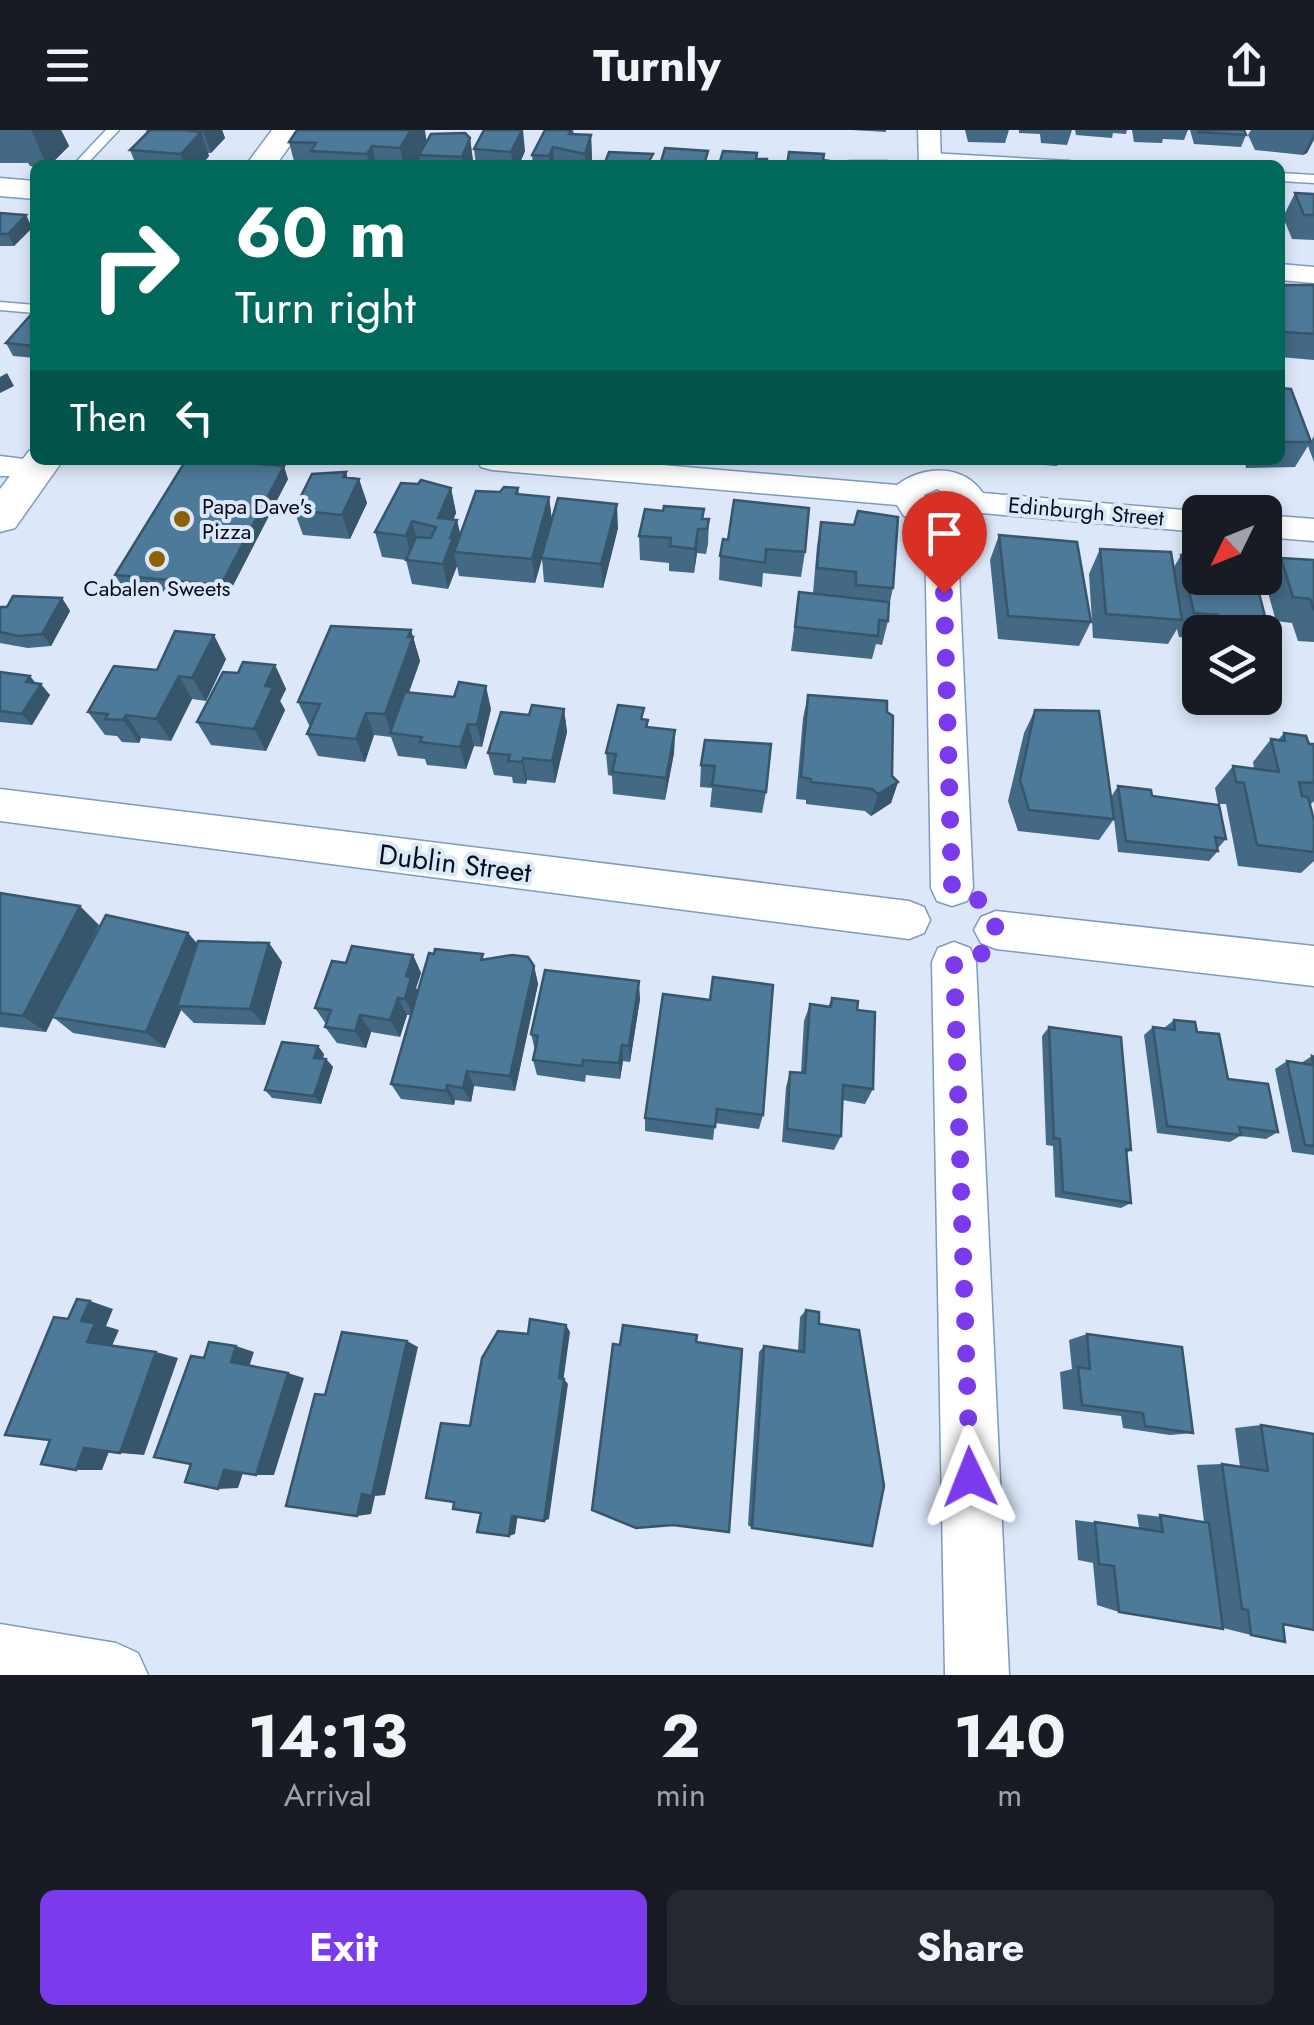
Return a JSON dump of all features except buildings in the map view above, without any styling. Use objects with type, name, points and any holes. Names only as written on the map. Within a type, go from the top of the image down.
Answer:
[{"type":"main road","points":[[266,160],[287,130]]},
{"type":"main road","points":[[0,187],[30,190]]},
{"type":"main road","points":[[0,518],[26,465]]},
{"type":"street","points":[[929,130],[930,160]]},
{"type":"street","points":[[1285,272],[1314,274]]},
{"type":"street","points":[[550,465],[908,496]]},
{"type":"street","points":[[908,496],[939,470],[958,485],[952,888]]},
{"type":"street","points":[[908,496],[914,509],[956,510]]},
{"type":"street","name":"Edinburgh Street","points":[[956,510],[1182,520]]},
{"type":"street","points":[[1282,527],[1314,530]]},
{"type":"street","name":"Dublin Street","points":[[0,805],[910,920]]},
{"type":"street","points":[[952,888],[966,892],[987,908],[996,930],[988,950],[968,961],[954,962],[929,952],[918,943],[910,920],[911,909],[927,892],[952,888]]},
{"type":"street","points":[[996,930],[1314,966]]},
{"type":"street","points":[[954,962],[977,1675]]},
{"type":"street","points":[[0,1655],[116,1675]]},
{"type":"lane","points":[[84,160],[112,130]]},
{"type":"lane","points":[[1285,177],[1314,179]]},
{"type":"lane","points":[[0,306],[30,308]]},
{"type":"place","name":"Papa Dave's Pizza","points":[[182,519]]},
{"type":"place","name":"Cabalen Sweets","points":[[157,559]]},
{"type":"route","points":[[944,593],[952,888],[977,898],[993,918],[996,930],[994,941],[979,957],[954,962],[970,1477]]}]
